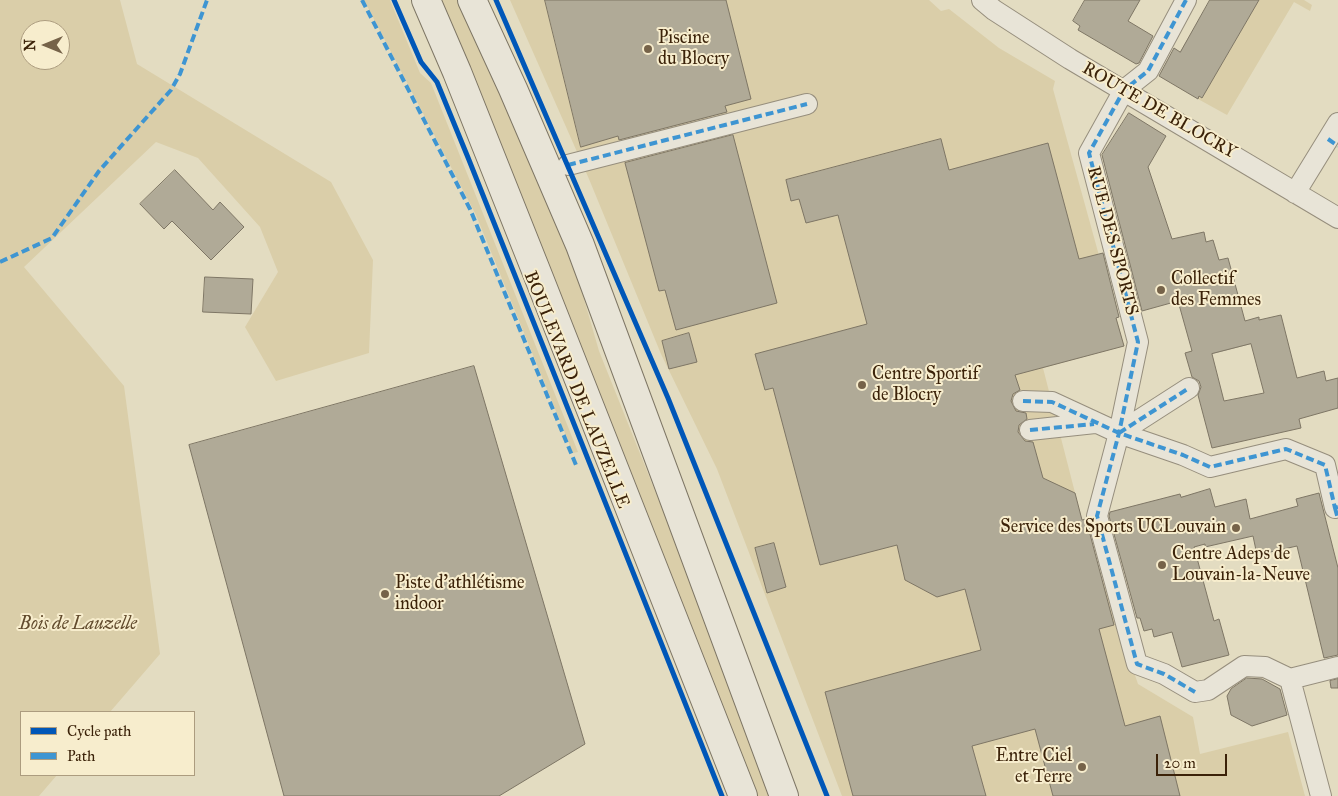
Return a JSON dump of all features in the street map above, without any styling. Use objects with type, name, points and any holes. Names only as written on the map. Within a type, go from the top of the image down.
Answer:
[{"type":"main road","name":"BOULEVARD DE LAUZELLE","points":[[426,0],[525,242],[743,796]]},
{"type":"main road","points":[[472,0],[513,89],[580,245],[784,796]]},
{"type":"street","name":"ROUTE DE BLOCRY","points":[[982,0],[1039,40],[1338,218]]},
{"type":"street","name":"RUE DES SPORTS","points":[[1119,433],[1138,342],[1089,153],[1124,90],[1148,71],[1186,0]]},
{"type":"street","points":[[568,166],[807,104]]},
{"type":"street","points":[[1295,193],[1335,136]]},
{"type":"street","points":[[1189,388],[1119,433],[1097,516],[1137,664],[1164,674],[1195,692],[1208,690],[1244,666],[1265,667],[1290,678],[1338,667]]},
{"type":"street","points":[[1023,401],[1052,402],[1119,433],[1184,455],[1210,467],[1286,449],[1325,465],[1337,512]]},
{"type":"street","points":[[1030,430],[1097,423]]},
{"type":"street","points":[[1290,678],[1321,796]]},
{"type":"green space","name":"Bois de Lauzelle","points":[[0,0],[120,0],[137,64],[331,182],[373,260],[369,353],[276,381],[245,327],[278,272],[260,227],[198,158],[156,142],[24,267],[124,386],[160,654],[111,711],[20,711],[20,776],[56,776],[39,796],[0,796]]},
{"type":"green space","points":[[364,0],[390,0],[420,73],[431,83],[578,452],[573,453],[476,215]]},
{"type":"green space","points":[[438,0],[464,0],[562,223],[599,351],[777,796],[755,796]]},
{"type":"green space","name":"Centre Sportif de Blocry","points":[[510,0],[929,0],[941,11],[949,9],[999,48],[1055,81],[1053,89],[1124,346],[1043,368],[1082,520],[1138,684],[1193,717],[1200,754],[1288,732],[1305,796],[842,796],[717,469],[661,354],[589,179]]},
{"type":"green space","points":[[1259,0],[1304,0],[1312,5],[1310,11],[1294,2],[1227,115],[1198,99],[1199,96],[1202,98]]},
{"type":"building","name":"Piscine du Blocry","points":[[545,0],[726,0],[751,99],[725,106],[727,112],[619,140],[618,136],[581,147]]},
{"type":"building","points":[[1085,0],[1140,0],[1128,21],[1153,36],[1139,63],[1136,64],[1078,30],[1080,26],[1073,21]]},
{"type":"building","points":[[1210,0],[1259,0],[1202,98],[1199,96],[1198,99],[1159,76],[1174,48],[1180,52]]},
{"type":"building","points":[[1129,113],[1166,136],[1148,167],[1172,239],[1204,232],[1206,242],[1213,240],[1219,260],[1228,258],[1245,321],[1259,317],[1259,320],[1281,315],[1297,378],[1324,371],[1326,381],[1338,378],[1338,408],[1299,419],[1301,428],[1212,448],[1198,395],[1201,387],[1199,381],[1192,377],[1185,353],[1192,351],[1178,301],[1142,311],[1102,155]],"holes":[[[1251,344],[1264,393],[1224,401],[1212,354]]]},
{"type":"building","points":[[733,135],[777,303],[676,330],[665,290],[659,291],[625,163]]},
{"type":"building","points":[[941,139],[949,170],[1048,143],[1079,259],[1103,253],[1119,317],[1116,318],[1124,346],[1015,375],[1020,390],[1013,394],[1011,401],[1016,411],[1026,413],[1027,419],[1019,425],[1018,432],[1025,441],[1033,442],[1043,478],[1075,493],[1082,520],[1086,519],[1114,625],[1099,629],[1125,726],[1160,716],[1180,796],[1053,796],[1035,729],[972,746],[986,796],[853,796],[825,692],[981,650],[965,589],[937,597],[905,580],[897,545],[820,565],[773,388],[765,390],[755,354],[867,324],[838,215],[806,223],[799,199],[791,201],[786,180]]},
{"type":"building","points":[[175,170],[213,210],[220,202],[244,227],[211,260],[172,221],[164,229],[140,204]]},
{"type":"building","points":[[205,277],[253,279],[251,314],[203,312]]},
{"type":"building","points":[[689,333],[697,362],[669,369],[662,341]]},
{"type":"building","name":"Piste d'athlétisme indoor","points":[[474,366],[585,744],[499,796],[284,796],[189,445]]},
{"type":"building","points":[[1210,489],[1215,507],[1246,499],[1250,519],[1298,506],[1296,499],[1319,493],[1338,568],[1338,655],[1324,658],[1297,546],[1257,555],[1253,536],[1205,547],[1205,544],[1194,547],[1214,621],[1219,619],[1229,655],[1182,667],[1172,632],[1154,637],[1152,629],[1144,631],[1140,618],[1137,618],[1109,516],[1110,512],[1180,494],[1181,497]]},
{"type":"building","points":[[774,543],[786,587],[767,593],[755,548]]},
{"type":"building","points":[[1247,678],[1262,679],[1280,689],[1287,715],[1252,726],[1231,715],[1227,696],[1231,689]]},
{"type":"building","points":[[1338,679],[1338,688],[1331,688],[1330,681]]},
{"type":"marked path","points":[[0,262],[52,238],[99,171],[171,90],[180,74],[207,0]]},
{"type":"marked path","points":[[362,0],[470,209],[576,465]]},
{"type":"marked path","points":[[1186,0],[1148,71],[1124,90],[1089,153],[1138,342],[1119,433],[1097,516],[1137,664],[1164,674],[1195,692]]},
{"type":"marked path","points":[[568,165],[807,104]]},
{"type":"marked path","points":[[1328,139],[1338,146]]},
{"type":"marked path","points":[[1119,433],[1189,388]]},
{"type":"marked path","points":[[1023,401],[1052,402],[1119,433],[1183,455],[1210,467],[1286,449],[1325,465],[1335,508],[1338,507]]},
{"type":"marked path","points":[[1030,430],[1094,424]]},
{"type":"marked path","points":[[1335,508],[1338,519]]},
{"type":"cycle path","points":[[394,0],[421,62],[437,82],[722,796]]},
{"type":"cycle path","points":[[496,0],[668,398],[827,796]]},
{"type":"place","name":"Piscine du Blocry","points":[[648,49]]},
{"type":"place","name":"Collectif des Femmes","points":[[1161,290]]},
{"type":"place","name":"Centre Sportif de Blocry","points":[[862,385]]},
{"type":"place","name":"Service des Sports UCLouvain","points":[[1236,528]]},
{"type":"place","name":"Centre Adeps de Louvain-la-Neuve","points":[[1162,565]]},
{"type":"place","name":"Piste d'athlétisme indoor","points":[[385,594]]},
{"type":"place","name":"Entre Ciel et Terre","points":[[1082,767]]}]
